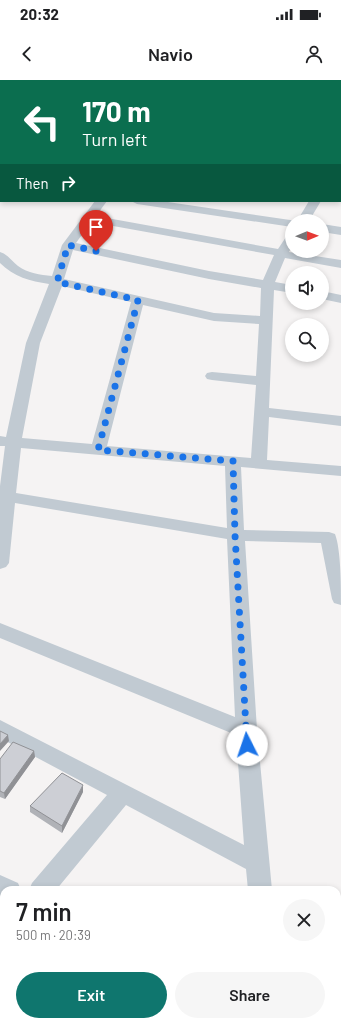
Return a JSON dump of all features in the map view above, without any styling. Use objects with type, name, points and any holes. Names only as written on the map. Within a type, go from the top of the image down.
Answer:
[{"type":"street","points":[[0,563],[6,442],[33,343],[57,282],[68,245],[100,202]]},
{"type":"street","points":[[144,202],[285,222]]},
{"type":"street","points":[[307,214],[314,202]]},
{"type":"street","points":[[88,218],[341,264]]},
{"type":"street","points":[[329,229],[341,230]]},
{"type":"street","points":[[68,245],[209,275],[285,288]]},
{"type":"street","points":[[259,464],[268,284],[285,248]]},
{"type":"street","points":[[0,256],[16,272],[23,275],[214,318],[266,320]]},
{"type":"street","points":[[329,296],[341,299]]},
{"type":"street","points":[[98,450],[138,300]]},
{"type":"street","points":[[212,376],[263,381]]},
{"type":"street","points":[[262,412],[341,421]]},
{"type":"street","points":[[6,442],[341,471]]},
{"type":"street","points":[[233,461],[235,535],[246,730],[260,886]]},
{"type":"street","points":[[4,496],[235,535],[335,542],[341,599]]},
{"type":"street","points":[[0,630],[246,730]]},
{"type":"street","points":[[0,728],[257,863]]},
{"type":"street","points":[[44,886],[123,792]]},
{"type":"building","points":[[0,731],[8,735],[0,744]]},
{"type":"building","points":[[13,742],[34,751],[4,793],[0,791],[0,759]]},
{"type":"building","points":[[62,773],[83,785],[62,826],[30,806]]},
{"type":"route","points":[[96,251],[68,245],[57,282],[138,300],[98,450],[233,461],[235,535],[247,745]]}]
